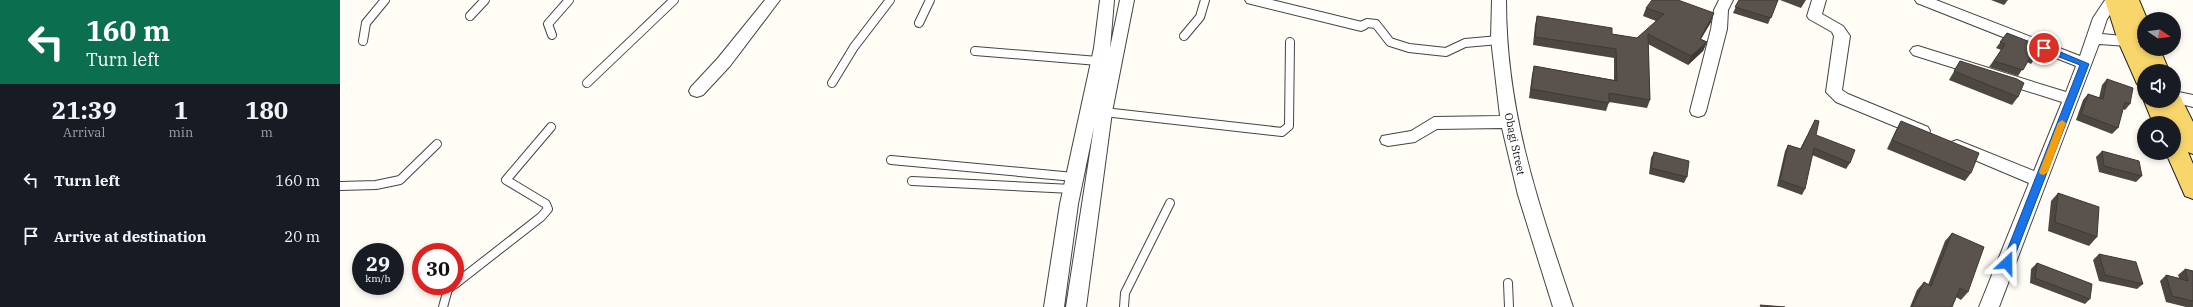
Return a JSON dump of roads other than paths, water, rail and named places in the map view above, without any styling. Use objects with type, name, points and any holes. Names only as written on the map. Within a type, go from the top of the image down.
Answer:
[{"type":"main road","points":[[2114,0],[2136,39]]},
{"type":"main road","points":[[2130,0],[2141,64]]},
{"type":"main road","points":[[2176,108],[2193,146]]},
{"type":"main road","points":[[2180,160],[2193,190]]},
{"type":"street","points":[[696,91],[724,62],[773,0]]},
{"type":"street","points":[[1054,307],[1073,183],[1098,61],[1106,17],[1107,0]]},
{"type":"street","points":[[1076,307],[1104,112],[1127,0]]},
{"type":"street","points":[[1252,0],[1361,26]]},
{"type":"street","name":"Obagi Street","points":[[1499,0],[1499,40],[1517,161],[1563,307]]},
{"type":"street","points":[[1698,111],[1718,29],[1721,10],[1726,0]]},
{"type":"street","points":[[1819,0],[1815,8],[1814,16],[1838,29],[1842,36],[1834,88],[1836,95],[2040,180]]},
{"type":"street","points":[[1922,0],[1950,5],[2085,64]]},
{"type":"street","points":[[1989,307],[2085,64],[2100,18],[2114,0]]},
{"type":"street","points":[[2093,38],[2136,39]]},
{"type":"street","points":[[1918,51],[2071,99]]},
{"type":"street","points":[[2181,98],[2193,101]]},
{"type":"street","points":[[1388,140],[1415,136],[1434,123],[1510,122]]},
{"type":"lane","points":[[363,41],[363,28],[365,22],[385,0]]},
{"type":"lane","points":[[470,16],[484,0]]},
{"type":"lane","points":[[552,35],[548,24],[550,19],[569,0]]},
{"type":"lane","points":[[587,83],[674,0]]},
{"type":"lane","points":[[832,83],[854,47],[890,0]]},
{"type":"lane","points":[[919,23],[930,0]]},
{"type":"lane","points":[[1184,36],[1200,17],[1205,0]]},
{"type":"lane","points":[[1361,26],[1367,23],[1376,24],[1390,42],[1409,48],[1446,52],[1466,43],[1499,40]]},
{"type":"lane","points":[[1104,112],[1282,132],[1290,126],[1290,42]]},
{"type":"lane","points":[[975,51],[1098,61]]},
{"type":"lane","points":[[464,275],[541,217],[548,210],[546,204],[506,180],[551,128]]},
{"type":"lane","points":[[340,186],[376,185],[400,180],[437,144]]},
{"type":"lane","points":[[891,160],[1073,183]]},
{"type":"lane","points":[[912,181],[1073,183]]},
{"type":"lane","points":[[1124,307],[1125,293],[1170,204]]},
{"type":"lane","points":[[1508,283],[1509,307]]},
{"type":"lane","points":[[444,307],[447,295]]}]
